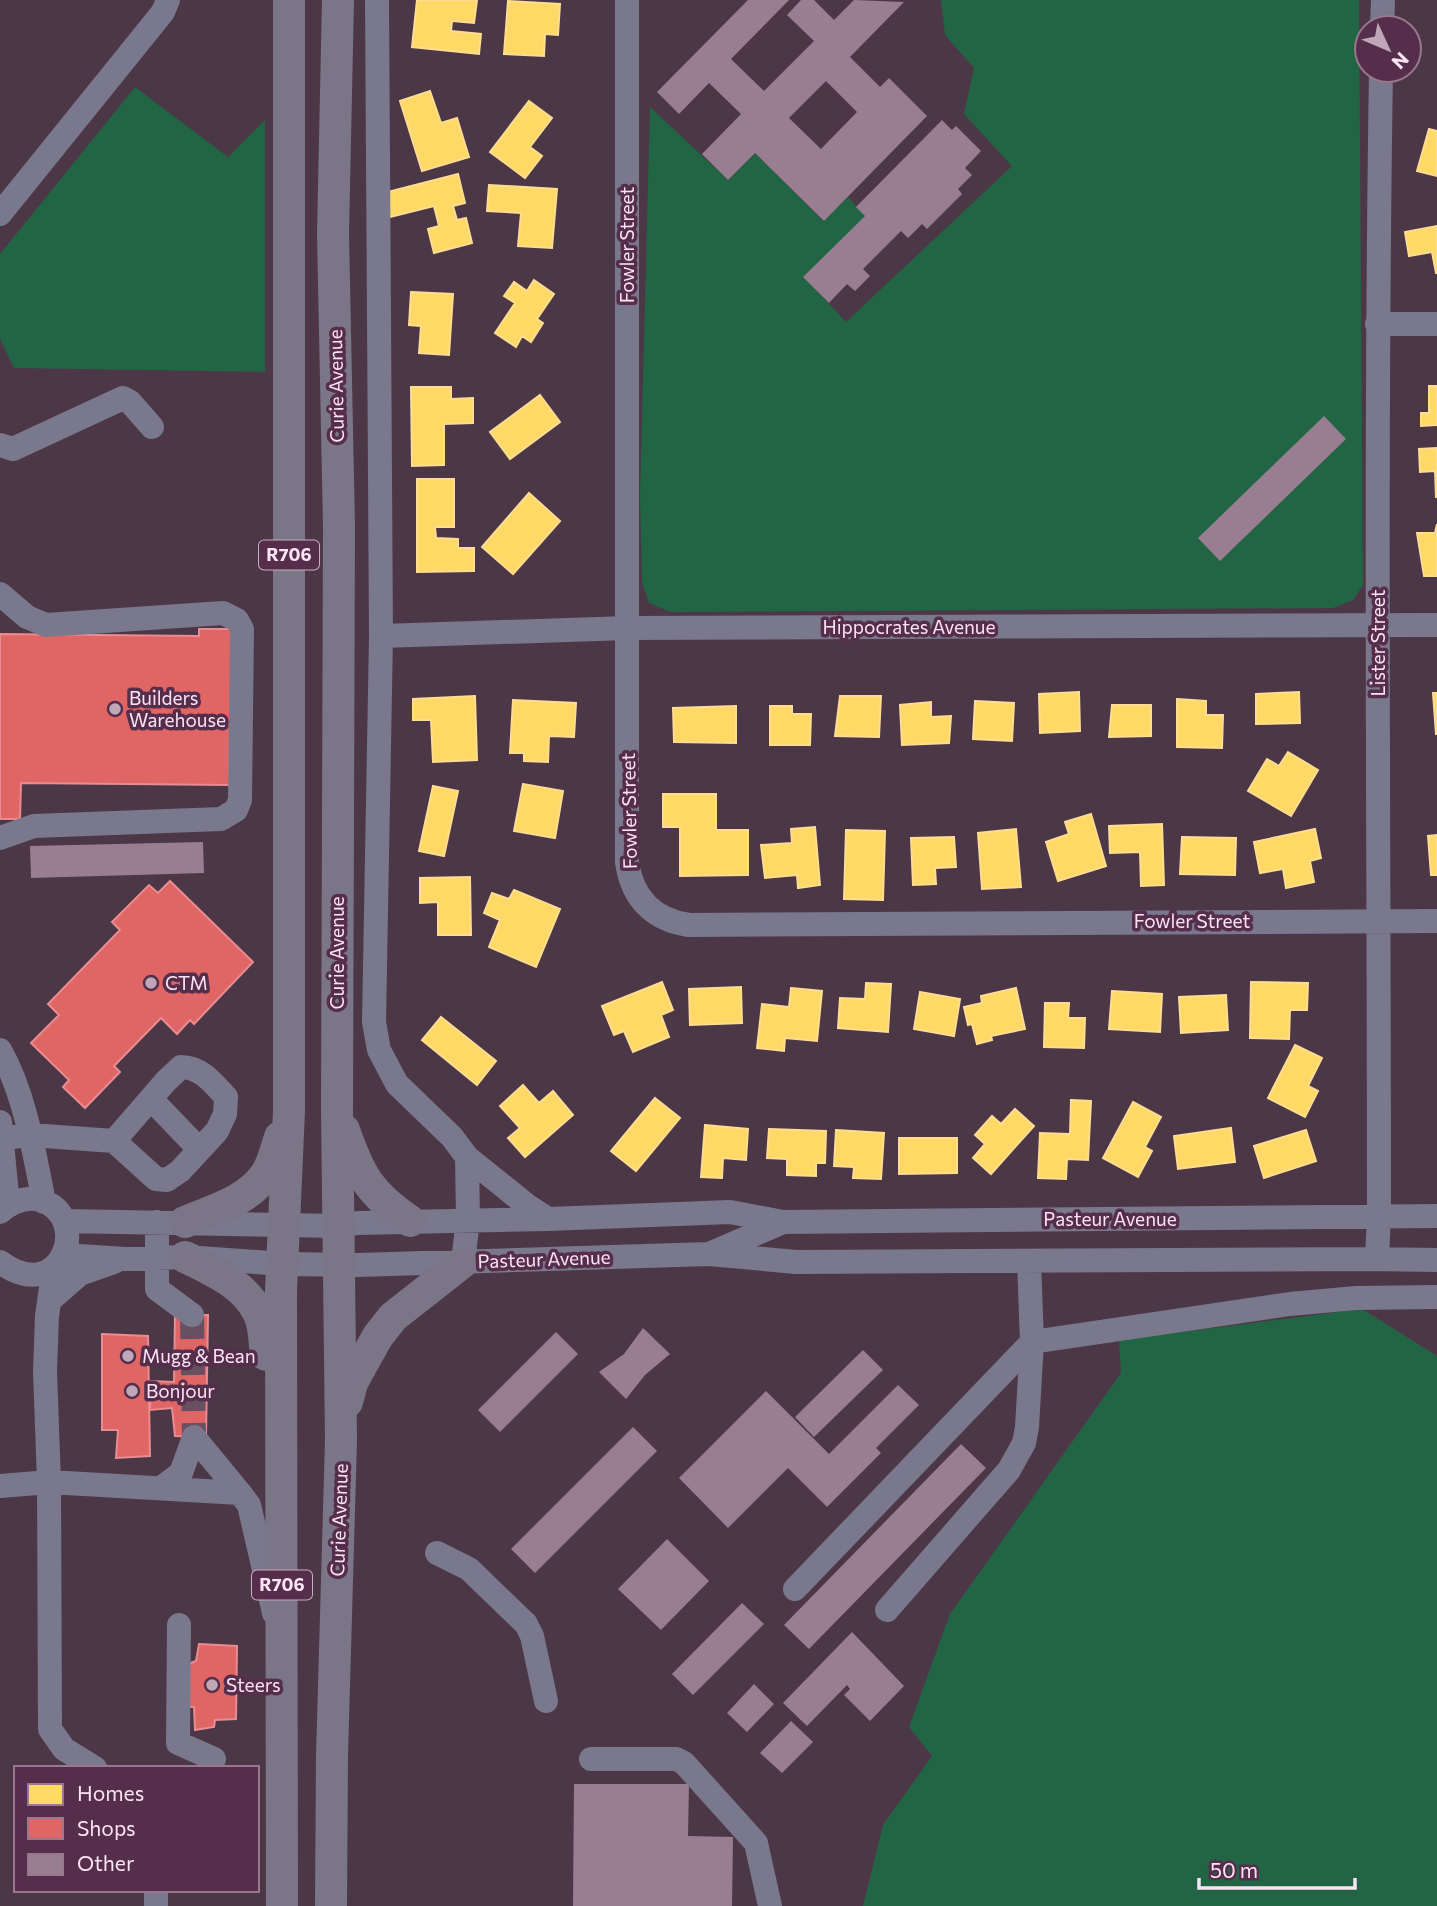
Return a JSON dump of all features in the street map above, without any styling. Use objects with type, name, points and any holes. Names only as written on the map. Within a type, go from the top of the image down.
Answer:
[{"type":"main road","name":"R706","points":[[282,1906],[281,1291],[289,1111],[289,0]]},
{"type":"main road","name":"Curie Avenue","points":[[331,1906],[332,1756],[341,1440],[337,1109],[339,528],[333,233],[338,0]]},
{"type":"main road","points":[[337,1109],[352,1153],[373,1191],[388,1206],[410,1221]]},
{"type":"main road","points":[[171,1222],[232,1202],[261,1180],[271,1163],[289,1111]]},
{"type":"main road","points":[[171,1258],[219,1273],[240,1290],[258,1311],[263,1329],[270,1406],[282,1478]]},
{"type":"main road","points":[[341,1440],[348,1394],[378,1336],[404,1307],[463,1262]]},
{"type":"street","points":[[0,214],[163,12],[168,0]]},
{"type":"street","name":"Curie Avenue","points":[[377,0],[381,636],[374,1008],[376,1036],[385,1064],[397,1084],[452,1137],[467,1157],[548,1219]]},
{"type":"street","name":"Fowler Street","points":[[627,0],[628,874],[633,888],[644,904],[651,911],[674,923],[746,925],[1437,921]]},
{"type":"street","name":"Lister Street","points":[[1371,1259],[1378,1255],[1379,1217],[1377,324],[1381,84]]},
{"type":"street","points":[[1377,324],[1437,324]]},
{"type":"street","points":[[0,445],[13,449],[123,398],[130,402],[152,427]]},
{"type":"street","points":[[0,594],[27,617],[46,625],[223,613],[237,620],[242,629],[240,800],[233,814],[221,819],[34,826],[0,838]]},
{"type":"street","name":"Hippocrates Avenue","points":[[381,636],[628,628],[1437,625]]},
{"type":"street","points":[[0,1050],[7,1062],[30,1135],[44,1202]]},
{"type":"street","points":[[92,1766],[64,1749],[50,1729],[49,1482],[45,1371],[48,1308],[59,1261],[68,1238],[64,1221],[56,1209],[44,1202],[32,1198],[19,1200],[4,1208],[2,1130],[30,1135],[114,1141],[156,1179],[167,1180],[180,1171],[216,1130],[225,1114],[226,1097],[198,1070],[181,1067],[114,1141]]},
{"type":"street","points":[[151,1099],[200,1149]]},
{"type":"street","points":[[463,1262],[468,1220],[467,1157]]},
{"type":"street","name":"Pasteur Avenue","points":[[64,1221],[339,1226],[410,1221],[730,1212],[783,1222],[1437,1216]]},
{"type":"street","points":[[171,1222],[171,1258],[157,1289],[192,1315]]},
{"type":"street","name":"Pasteur Avenue","points":[[125,1259],[171,1258],[359,1265],[709,1254],[783,1222]]},
{"type":"street","points":[[709,1254],[796,1262],[1437,1260]]},
{"type":"street","points":[[8,1268],[29,1276],[42,1274],[59,1261],[125,1259]]},
{"type":"street","points":[[48,1308],[80,1274],[125,1259]]},
{"type":"street","points":[[887,1610],[1009,1470],[1024,1443],[1032,1342],[1029,1261]]},
{"type":"street","points":[[8,1268],[48,1308]]},
{"type":"street","points":[[795,1589],[1032,1342],[1290,1304],[1356,1298],[1437,1297]]},
{"type":"street","points":[[161,1488],[181,1474],[194,1437],[249,1506],[282,1648]]},
{"type":"street","points":[[0,1486],[49,1482],[240,1493]]},
{"type":"street","points":[[437,1553],[469,1569],[526,1624],[532,1636],[546,1701]]},
{"type":"street","points":[[179,1625],[177,1743],[214,1759]]},
{"type":"street","points":[[591,1759],[676,1759],[684,1763],[756,1843],[770,1906]]},
{"type":"green space","points":[[941,0],[1359,0],[1359,14],[1353,14],[1353,84],[1360,84],[1363,585],[1353,600],[1333,608],[671,612],[649,603],[642,583],[640,496],[650,107],[728,180],[755,153],[823,221],[848,197],[865,216],[804,277],[846,322],[1012,166],[964,114],[974,68],[945,35]]},
{"type":"green space","points":[[135,87],[228,157],[265,120],[265,372],[14,368],[0,339],[0,254]]},
{"type":"green space","points":[[1362,1309],[1437,1356],[1437,1906],[863,1906],[883,1825],[932,1756],[909,1727],[950,1614],[1121,1373],[1119,1340]]},
{"type":"building: Homes","points":[[417,0],[477,0],[474,23],[452,21],[451,31],[481,34],[479,54],[412,47]]},
{"type":"building: Homes","points":[[508,1],[560,4],[558,35],[545,34],[544,56],[504,54]]},
{"type":"building: Homes","points":[[430,91],[441,123],[457,118],[469,157],[422,171],[400,101]]},
{"type":"building: Homes","points":[[529,101],[552,118],[530,147],[542,156],[525,178],[490,152]]},
{"type":"building: Homes","points":[[1429,129],[1437,131],[1437,176],[1417,171]]},
{"type":"building: Homes","points":[[458,174],[465,203],[453,206],[457,220],[466,218],[472,243],[434,253],[428,229],[439,226],[434,206],[390,217],[384,193]]},
{"type":"building: Homes","points":[[489,185],[557,189],[552,248],[518,246],[521,213],[487,211]]},
{"type":"building: Homes","points":[[1437,226],[1436,273],[1432,252],[1409,256],[1405,232]]},
{"type":"building: Homes","points":[[534,280],[554,294],[537,319],[543,323],[531,342],[522,336],[516,347],[495,333],[515,303],[504,296],[514,282],[527,291]]},
{"type":"building: Homes","points":[[411,292],[453,294],[449,355],[419,353],[421,326],[409,325]]},
{"type":"building: Homes","points":[[1429,386],[1437,386],[1437,425],[1421,426],[1421,413],[1429,413]]},
{"type":"building: Homes","points":[[411,387],[451,387],[451,399],[473,398],[473,423],[444,424],[444,465],[412,466]]},
{"type":"building: Homes","points":[[540,395],[560,422],[510,459],[490,432]]},
{"type":"building: Homes","points":[[1437,448],[1436,497],[1435,471],[1420,472],[1419,449]]},
{"type":"building: Homes","points":[[417,479],[454,479],[454,527],[435,527],[436,538],[458,539],[458,548],[474,548],[474,571],[417,572]]},
{"type":"building: Homes","points":[[529,493],[560,521],[513,574],[482,547]]},
{"type":"building: Homes","points":[[1437,524],[1437,576],[1424,576],[1417,533],[1435,533]]},
{"type":"building: Homes","points":[[1079,692],[1080,731],[1040,733],[1039,694]]},
{"type":"building: Homes","points":[[1299,692],[1300,723],[1256,724],[1256,694]]},
{"type":"building: Homes","points":[[1433,693],[1437,693],[1437,734],[1436,734]]},
{"type":"building: Homes","points":[[475,696],[477,760],[433,762],[431,720],[413,720],[413,699]]},
{"type":"building: Homes","points":[[840,696],[881,696],[879,737],[835,736]]},
{"type":"building: Homes","points":[[1177,699],[1206,701],[1206,715],[1223,715],[1222,748],[1177,747]]},
{"type":"building: Homes","points":[[513,700],[576,703],[574,737],[549,736],[548,762],[524,761],[524,753],[510,753]]},
{"type":"building: Homes","points":[[975,701],[1014,703],[1012,741],[973,739]]},
{"type":"building: Homes","points":[[931,702],[931,717],[951,716],[949,743],[902,745],[900,705]]},
{"type":"building: Homes","points":[[1112,705],[1151,705],[1151,736],[1109,737]]},
{"type":"building: Homes","points":[[736,706],[736,743],[674,742],[673,708]]},
{"type":"building: Homes","points":[[770,706],[792,706],[792,714],[811,714],[810,745],[770,745]]},
{"type":"building: Homes","points":[[1288,752],[1318,770],[1291,816],[1248,791],[1267,759],[1279,766]]},
{"type":"building: Homes","points":[[523,784],[563,791],[555,838],[514,831]]},
{"type":"building: Homes","points":[[433,786],[458,791],[444,856],[419,851]]},
{"type":"building: Homes","points":[[663,794],[716,794],[716,830],[748,830],[748,875],[680,876],[680,827],[663,827]]},
{"type":"building: Homes","points":[[1091,814],[1106,866],[1058,881],[1046,842],[1069,834],[1065,822]]},
{"type":"building: Homes","points":[[1162,824],[1164,885],[1141,886],[1140,852],[1110,853],[1109,826]]},
{"type":"building: Homes","points":[[815,827],[820,885],[798,888],[797,875],[765,878],[761,845],[792,843],[791,829]]},
{"type":"building: Homes","points":[[1016,829],[1021,887],[982,889],[978,833]]},
{"type":"building: Homes","points":[[1315,829],[1321,858],[1310,861],[1314,882],[1286,888],[1283,869],[1260,873],[1254,842]]},
{"type":"building: Homes","points":[[846,830],[885,831],[883,900],[844,899]]},
{"type":"building: Homes","points":[[1437,835],[1437,875],[1431,875],[1428,836]]},
{"type":"building: Homes","points":[[954,837],[956,867],[935,868],[936,884],[913,885],[911,838]]},
{"type":"building: Homes","points":[[1182,837],[1236,838],[1235,875],[1180,874]]},
{"type":"building: Homes","points":[[470,877],[471,935],[438,935],[438,902],[420,903],[420,878]]},
{"type":"building: Homes","points":[[514,890],[560,909],[536,967],[489,947],[500,920],[484,913],[492,893],[509,899]]},
{"type":"building: Homes","points":[[662,982],[673,1010],[661,1015],[669,1037],[633,1052],[624,1031],[614,1035],[602,1006]]},
{"type":"building: Homes","points":[[1251,982],[1308,983],[1307,1010],[1290,1010],[1289,1039],[1250,1038]]},
{"type":"building: Homes","points":[[866,983],[891,984],[888,1032],[838,1028],[840,998],[865,999]]},
{"type":"building: Homes","points":[[741,987],[742,1023],[690,1025],[689,989]]},
{"type":"building: Homes","points":[[791,988],[822,991],[817,1041],[785,1038],[784,1051],[757,1048],[762,1004],[789,1007]]},
{"type":"building: Homes","points":[[1016,988],[1025,1029],[991,1036],[992,1040],[977,1044],[972,1024],[968,1025],[964,1007],[982,1003],[981,996]]},
{"type":"building: Homes","points":[[1112,991],[1162,994],[1160,1032],[1109,1029]]},
{"type":"building: Homes","points":[[920,992],[960,999],[954,1036],[914,1029]]},
{"type":"building: Homes","points":[[1226,995],[1228,1030],[1181,1033],[1179,997]]},
{"type":"building: Homes","points":[[1045,1003],[1069,1003],[1068,1018],[1085,1018],[1084,1048],[1044,1047]]},
{"type":"building: Homes","points":[[441,1017],[496,1061],[477,1085],[422,1040]]},
{"type":"building: Homes","points":[[1295,1045],[1322,1058],[1308,1086],[1318,1091],[1305,1117],[1268,1098]]},
{"type":"building: Homes","points":[[523,1085],[539,1103],[553,1091],[573,1115],[525,1157],[508,1138],[520,1128],[500,1106]]},
{"type":"building: Homes","points":[[655,1098],[680,1118],[636,1171],[611,1151]]},
{"type":"building: Homes","points":[[1071,1100],[1091,1101],[1088,1160],[1067,1159],[1066,1179],[1038,1178],[1040,1133],[1070,1134]]},
{"type":"building: Homes","points":[[1133,1102],[1161,1117],[1145,1147],[1152,1151],[1138,1177],[1103,1158]]},
{"type":"building: Homes","points":[[1015,1109],[1034,1126],[991,1174],[973,1158],[985,1144],[975,1135],[992,1116],[1001,1124]]},
{"type":"building: Homes","points":[[705,1125],[748,1129],[746,1160],[723,1158],[722,1178],[701,1177]]},
{"type":"building: Homes","points":[[1231,1128],[1235,1162],[1178,1169],[1174,1136]]},
{"type":"building: Homes","points":[[769,1129],[826,1131],[825,1163],[816,1163],[816,1176],[787,1175],[787,1159],[767,1158]]},
{"type":"building: Homes","points":[[836,1130],[884,1133],[881,1179],[853,1178],[854,1167],[834,1166]]},
{"type":"building: Homes","points":[[1306,1130],[1316,1161],[1264,1178],[1254,1146]]},
{"type":"building: Homes","points":[[899,1138],[957,1138],[957,1173],[899,1174]]},
{"type":"building: Shops","name":"Builders Warehouse","points":[[199,629],[232,629],[229,785],[21,783],[20,819],[0,819],[0,634],[199,636]]},
{"type":"building: Shops","name":"CTM","points":[[170,881],[253,962],[194,1024],[190,1020],[177,1034],[161,1018],[114,1066],[120,1072],[85,1108],[63,1087],[69,1080],[31,1043],[59,1015],[48,1004],[120,930],[112,922],[149,885],[158,893]]},
{"type":"building: Shops","points":[[175,1315],[208,1315],[206,1437],[175,1436],[172,1408],[150,1410],[151,1381],[174,1382]]},
{"type":"building: Shops","points":[[102,1334],[148,1336],[150,1456],[116,1458],[118,1430],[102,1430]]},
{"type":"building: Shops","name":"Steers","points":[[199,1644],[237,1646],[236,1719],[215,1720],[214,1727],[195,1730],[194,1707],[187,1707],[188,1664],[196,1661]]},
{"type":"building: Other","points":[[748,0],[789,0],[731,59],[764,91],[814,41],[787,15],[801,0],[814,0],[834,20],[854,0],[904,2],[850,57],[880,87],[889,78],[927,116],[824,221],[755,153],[728,180],[702,154],[741,114],[709,83],[679,114],[657,92]],"holes":[[[826,81],[857,112],[821,149],[789,118]]]},
{"type":"building: Other","points":[[942,120],[952,130],[956,126],[981,151],[965,168],[972,175],[958,189],[962,194],[927,229],[922,224],[908,238],[901,231],[863,269],[870,276],[855,291],[847,284],[829,303],[803,277],[865,216],[856,207]]},
{"type":"building: Other","points":[[1324,416],[1346,439],[1220,561],[1198,538]]},
{"type":"building: Other","points":[[203,842],[204,873],[31,878],[30,846]]},
{"type":"building: Other","points":[[643,1328],[670,1354],[645,1375],[626,1399],[599,1372],[624,1354]]},
{"type":"building: Other","points":[[556,1332],[578,1354],[500,1432],[478,1410]]},
{"type":"building: Other","points":[[863,1350],[883,1370],[814,1437],[795,1417]]},
{"type":"building: Other","points":[[898,1385],[919,1405],[876,1448],[881,1453],[827,1507],[788,1468],[728,1528],[679,1478],[766,1391],[829,1454]]},
{"type":"building: Other","points":[[633,1427],[657,1451],[535,1573],[511,1549]]},
{"type":"building: Other","points":[[961,1444],[986,1468],[809,1649],[784,1625]]},
{"type":"building: Other","points":[[667,1539],[709,1581],[661,1630],[618,1589]]},
{"type":"building: Other","points":[[742,1603],[764,1624],[693,1695],[672,1674]]},
{"type":"building: Other","points":[[852,1632],[904,1686],[870,1721],[844,1695],[850,1689],[847,1685],[807,1726],[783,1703]]},
{"type":"building: Other","points":[[754,1684],[774,1704],[747,1732],[727,1713]]},
{"type":"building: Other","points":[[791,1721],[813,1742],[782,1773],[760,1753]]},
{"type":"building: Other","points":[[574,1784],[689,1784],[688,1836],[733,1837],[732,1906],[573,1906]]},
{"type":"tunnel","points":[[192,1315],[194,1437]]},
{"type":"place","name":"Builders Warehouse","points":[[115,709]]},
{"type":"place","name":"CTM","points":[[151,983]]},
{"type":"place","name":"Mugg & Bean","points":[[128,1356]]},
{"type":"place","name":"Bonjour","points":[[132,1391]]},
{"type":"place","name":"Steers","points":[[212,1685]]}]
